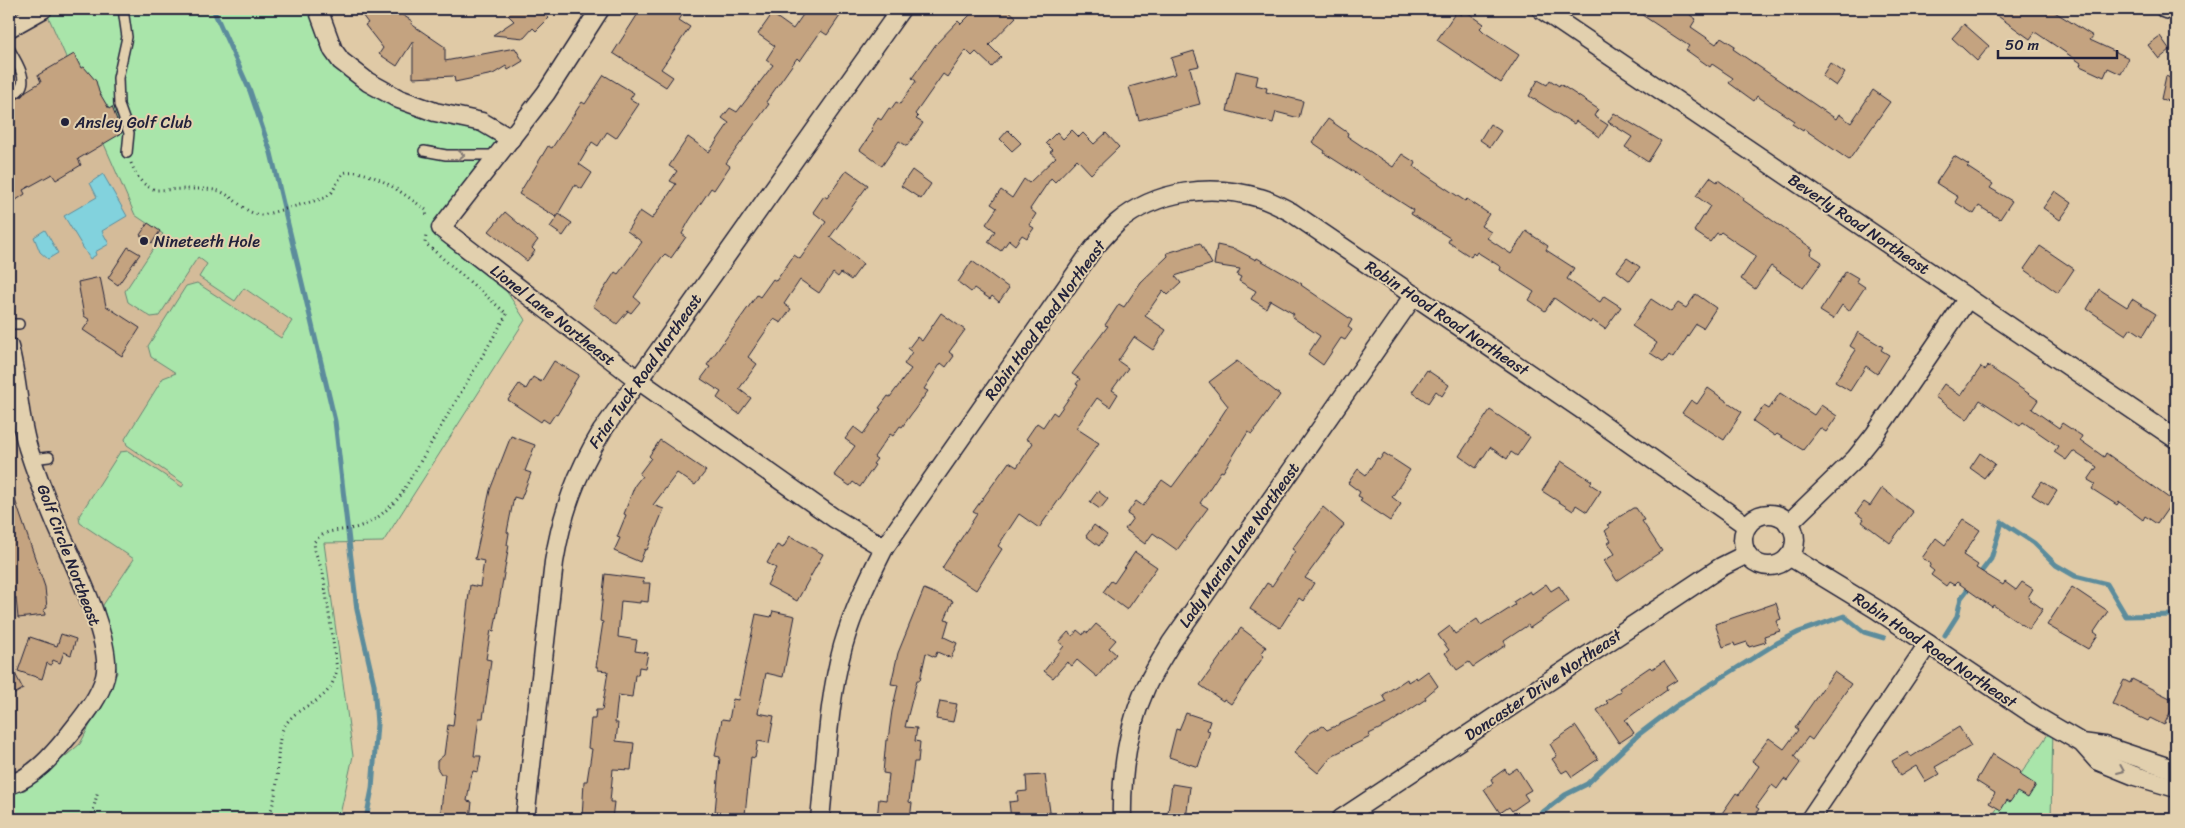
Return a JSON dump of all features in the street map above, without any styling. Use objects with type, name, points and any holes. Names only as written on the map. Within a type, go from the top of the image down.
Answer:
[{"type":"street","points":[[9,28],[43,9]]},
{"type":"street","points":[[318,9],[333,50],[341,61],[368,82],[399,99],[435,112],[482,122],[511,139]]},
{"type":"street","name":"Lionel Lane Northeast","points":[[600,9],[546,93],[440,228],[638,380],[834,518],[884,548]]},
{"type":"street","name":"Friar Tuck Road Northeast","points":[[525,819],[552,572],[559,531],[571,492],[586,458],[602,431],[901,9]]},
{"type":"street","name":"Beverly Road Northeast","points":[[1541,9],[2176,439]]},
{"type":"street","points":[[2165,9],[2176,11]]},
{"type":"street","name":"Robin Hood Road Northeast","points":[[820,819],[835,683],[843,648],[860,597],[884,548],[1093,249],[1118,223],[1148,204],[1175,194],[1203,190],[1231,191],[1261,198],[1291,212],[1584,411],[1747,526]]},
{"type":"street","name":"Lady Marian Lane Northeast","points":[[1122,819],[1121,790],[1124,759],[1130,734],[1146,687],[1167,650],[1414,295]]},
{"type":"street","points":[[1788,524],[1855,459],[1875,434],[1968,298]]},
{"type":"street","name":"Golf Circle Northeast","points":[[9,351],[21,418],[40,458],[55,520],[92,605],[106,657],[105,675],[99,694],[61,745],[34,772],[23,780],[9,785]]},
{"type":"street","points":[[1764,515],[1777,516],[1788,524],[1794,540],[1789,556],[1778,564],[1764,566],[1757,564],[1747,554],[1743,540],[1747,526],[1752,521],[1764,515]]},
{"type":"street","name":"Doncaster Drive Northeast","points":[[1344,818],[1721,567],[1747,554]]},
{"type":"street","name":"Robin Hood Road Northeast","points":[[1789,556],[1876,609],[2034,715],[2082,743],[2098,760],[2135,776],[2176,788]]},
{"type":"street","points":[[1810,819],[1928,644]]},
{"type":"street","name":"Robin Hood Road Northeast","points":[[2082,743],[2104,746],[2176,770]]},
{"type":"lane","points":[[123,9],[126,37],[118,78],[118,105],[129,133],[127,153]]},
{"type":"lane","points":[[9,48],[24,78],[24,85],[19,92],[12,95]]},
{"type":"lane","points":[[424,151],[446,154],[498,155]]},
{"type":"lane","points":[[9,324],[19,324]]},
{"type":"path","points":[[127,153],[138,180],[147,187],[156,190],[216,190],[227,194],[253,215],[263,216],[325,198],[332,192],[343,173],[349,171],[364,174],[397,189],[426,210],[425,243],[507,314],[399,498],[381,516],[361,527],[327,531],[314,542],[315,551],[323,573],[337,668],[330,690],[290,719],[283,730],[276,790],[269,819]]},
{"type":"path","points":[[91,819],[98,790]]},
{"type":"shaded area","points":[[45,9],[135,215],[292,321],[103,605],[117,673],[80,744],[25,790],[9,792],[9,21]]},
{"type":"green space","name":"Ansley Golf Club","points":[[45,9],[318,9],[323,32],[381,93],[464,121],[511,145],[438,232],[500,281],[525,320],[383,542],[324,543],[353,756],[339,819],[9,819],[9,792],[25,790],[80,744],[117,673],[103,605],[134,559],[80,523],[79,516],[120,452],[128,451],[182,487],[184,484],[127,445],[125,439],[163,378],[176,373],[151,357],[148,346],[186,286],[197,283],[281,338],[292,321],[244,288],[235,301],[199,277],[207,264],[198,257],[159,316],[151,317],[128,302],[125,291],[163,234],[135,215]]},
{"type":"green space","points":[[2053,727],[2051,819],[1990,819]]},
{"type":"water","points":[[103,174],[127,216],[102,231],[109,244],[95,252],[96,255],[90,259],[64,216],[97,197],[90,183]]},
{"type":"water","points":[[45,230],[58,253],[48,259],[40,252],[34,237]]},
{"type":"building","points":[[370,9],[393,9],[412,21],[411,24],[445,47],[445,61],[515,48],[523,61],[508,70],[506,66],[493,74],[455,82],[454,76],[413,78],[413,41],[397,66],[379,54],[383,48],[365,25],[368,23],[362,15]]},
{"type":"building","points":[[514,9],[540,9],[549,18],[536,31],[533,28],[524,38],[493,35],[514,21],[508,15]]},
{"type":"building","points":[[641,9],[686,9],[679,20],[690,27],[661,69],[673,77],[666,87],[613,53]]},
{"type":"building","points":[[807,9],[843,9],[827,35],[821,31],[800,61],[797,58],[766,102],[769,104],[726,163],[730,166],[714,190],[711,188],[689,221],[682,234],[686,237],[671,258],[665,254],[662,257],[634,297],[640,302],[631,313],[628,311],[617,324],[593,306],[615,272],[618,274],[642,242],[627,231],[640,211],[652,219],[676,184],[670,181],[677,171],[669,166],[688,137],[709,152],[729,123],[722,118],[730,108],[737,112],[773,65],[766,60],[775,46],[758,34],[772,14],[793,29]]},
{"type":"building","points":[[976,9],[1007,9],[1016,17],[989,45],[1001,57],[992,67],[976,52],[972,56],[966,50],[947,77],[943,74],[915,114],[918,117],[916,119],[923,123],[907,146],[899,141],[882,166],[860,150],[873,131],[871,129],[878,118],[881,120],[889,108],[891,109],[896,102],[900,104],[916,81],[912,78],[936,44],[958,21],[961,24]]},
{"type":"building","points":[[1633,9],[1695,9],[1690,15],[1696,19],[1691,27],[1716,44],[1721,37],[1735,46],[1733,49],[1836,119],[1839,114],[1851,123],[1873,90],[1890,102],[1849,160],[1804,129],[1803,131],[1792,124],[1794,121],[1757,96],[1754,101],[1729,83],[1733,78],[1712,64],[1710,67],[1686,50],[1689,46]]},
{"type":"building","points":[[1988,9],[2050,9],[2093,36],[2090,40],[2129,58],[2121,74],[2108,68],[2104,77],[2080,66],[2081,63],[2035,32],[2030,39]]},
{"type":"building","points":[[1464,10],[1484,24],[1480,28],[1484,32],[1519,55],[1501,83],[1437,40],[1456,12],[1461,15]]},
{"type":"building","points":[[1964,24],[1989,46],[1977,61],[1952,38]]},
{"type":"building","points":[[2160,36],[2170,50],[2159,59],[2148,45]]},
{"type":"building","points":[[1194,51],[1199,66],[1190,68],[1200,104],[1139,120],[1129,87],[1176,74],[1171,58]]},
{"type":"building","name":"Ansley Golf Club","points":[[74,54],[81,68],[84,67],[96,81],[99,92],[109,109],[112,107],[122,133],[78,159],[81,165],[56,180],[52,174],[23,190],[25,194],[9,205],[9,101],[22,96],[26,91],[41,82],[38,75]]},
{"type":"building","points":[[1830,63],[1845,73],[1836,86],[1822,76]]},
{"type":"building","points":[[1236,71],[1258,76],[1256,85],[1267,88],[1266,92],[1303,101],[1299,118],[1276,112],[1273,123],[1227,111]]},
{"type":"building","points":[[604,75],[634,93],[630,99],[639,104],[616,138],[607,132],[598,146],[592,142],[579,164],[592,173],[582,189],[575,185],[556,217],[519,194],[548,146],[552,148],[582,102],[585,104]]},
{"type":"building","points":[[2166,76],[2176,81],[2176,103],[2161,99]]},
{"type":"building","points":[[1538,80],[1547,85],[1550,80],[1559,86],[1560,84],[1598,109],[1594,116],[1608,125],[1600,137],[1576,121],[1574,124],[1529,96]]},
{"type":"building","points":[[1614,113],[1661,141],[1648,162],[1625,147],[1632,137],[1608,122]]},
{"type":"building","points":[[1328,119],[1348,133],[1347,136],[1393,167],[1402,154],[1416,163],[1414,167],[1465,201],[1467,199],[1489,214],[1481,226],[1491,232],[1487,238],[1511,254],[1526,231],[1548,246],[1546,250],[1574,268],[1567,279],[1600,302],[1604,296],[1621,307],[1605,329],[1592,320],[1590,323],[1554,298],[1545,311],[1529,300],[1534,292],[1500,270],[1501,267],[1477,252],[1475,255],[1473,253],[1471,257],[1448,242],[1450,238],[1411,214],[1413,210],[1324,153],[1325,151],[1312,142]]},
{"type":"building","points":[[1490,124],[1501,131],[1490,147],[1480,140]]},
{"type":"building","points":[[1008,130],[1021,143],[1012,151],[1000,139]]},
{"type":"building","points":[[1072,130],[1079,137],[1083,133],[1094,144],[1106,133],[1119,147],[1091,174],[1077,159],[1055,182],[1051,178],[1030,209],[1036,214],[1029,225],[1034,228],[1027,238],[1022,235],[1015,245],[1009,240],[1001,251],[988,242],[995,231],[986,224],[997,208],[991,204],[1001,190],[1012,198],[1024,179],[1029,183],[1056,157],[1050,152],[1053,150],[1046,143],[1057,132],[1063,139]]},
{"type":"building","points":[[1954,156],[1993,184],[1990,188],[2012,201],[2000,219],[1979,206],[1974,214],[1955,202],[1958,197],[1936,183]]},
{"type":"building","points":[[847,170],[868,185],[830,237],[863,264],[851,280],[841,273],[838,277],[833,273],[819,293],[800,280],[784,304],[791,309],[781,323],[774,319],[748,357],[757,364],[739,389],[751,398],[739,414],[717,398],[721,392],[701,379],[710,367],[707,365],[757,295],[760,297],[773,279],[776,281],[794,255],[800,259],[826,222],[813,212],[824,196],[827,198]]},
{"type":"building","points":[[912,170],[931,184],[921,199],[901,186]]},
{"type":"building","points":[[1710,177],[1717,182],[1718,180],[1744,198],[1743,200],[1813,249],[1810,254],[1822,262],[1803,288],[1771,266],[1755,289],[1741,279],[1756,256],[1721,232],[1717,233],[1710,242],[1694,231],[1710,206],[1696,196]]},
{"type":"building","points":[[2055,191],[2072,203],[2060,220],[2043,208]]},
{"type":"building","points":[[505,212],[538,240],[532,248],[535,251],[527,261],[489,231]]},
{"type":"building","points":[[559,214],[572,223],[563,236],[550,227]]},
{"type":"building","points":[[148,223],[160,231],[152,243],[140,235]]},
{"type":"building","points":[[1200,243],[1212,264],[1175,276],[1181,283],[1168,295],[1163,290],[1145,316],[1166,330],[1153,350],[1134,337],[1118,361],[1128,368],[1112,390],[1118,394],[1110,407],[1097,398],[1076,428],[1099,443],[1039,528],[1019,514],[998,546],[1002,549],[976,590],[942,568],[977,514],[973,512],[1009,462],[1017,467],[1033,443],[1026,439],[1037,423],[1043,427],[1053,412],[1057,415],[1078,385],[1076,384],[1080,379],[1072,374],[1108,326],[1105,325],[1119,304],[1124,307],[1141,282],[1168,256],[1167,253]]},
{"type":"building","points":[[1217,245],[1235,249],[1256,260],[1257,258],[1302,284],[1352,320],[1348,327],[1352,330],[1345,340],[1341,338],[1323,365],[1308,354],[1320,336],[1292,317],[1294,314],[1270,300],[1266,308],[1251,299],[1256,291],[1239,281],[1241,277],[1237,275],[1240,269],[1214,265]]},
{"type":"building","points":[[2040,246],[2074,269],[2058,293],[2024,269]]},
{"type":"building","points":[[128,247],[140,254],[118,285],[108,278]]},
{"type":"building","points":[[1627,258],[1640,267],[1630,281],[1617,271]]},
{"type":"building","points":[[972,261],[1009,288],[999,302],[992,296],[990,299],[974,288],[971,292],[958,282]]},
{"type":"building","points":[[1846,271],[1858,278],[1856,281],[1865,287],[1849,311],[1842,305],[1833,319],[1820,311]]},
{"type":"building","points":[[100,277],[106,306],[140,328],[122,356],[83,330],[90,320],[84,316],[78,282]]},
{"type":"building","points":[[2099,289],[2127,307],[2132,299],[2156,314],[2143,336],[2131,328],[2126,335],[2087,309]]},
{"type":"building","points":[[1696,294],[1716,308],[1703,328],[1696,324],[1673,358],[1669,355],[1664,362],[1650,353],[1657,343],[1632,326],[1651,299],[1671,312],[1678,303],[1686,308]]},
{"type":"building","points":[[941,313],[965,330],[949,352],[954,356],[946,367],[941,363],[924,389],[928,391],[902,427],[900,426],[893,436],[890,434],[874,457],[877,459],[873,464],[875,465],[860,487],[853,482],[850,486],[834,475],[855,446],[845,439],[854,427],[863,434],[881,409],[879,408],[888,396],[890,397],[911,369],[904,364],[912,352],[908,349],[917,337],[922,341]]},
{"type":"building","points":[[1858,332],[1883,347],[1881,350],[1889,355],[1877,374],[1866,366],[1850,391],[1835,382],[1856,350],[1850,346]]},
{"type":"building","points":[[554,361],[579,375],[557,415],[555,414],[549,423],[543,419],[541,422],[508,400],[519,384],[526,389],[533,377],[541,382]]},
{"type":"building","points":[[1237,361],[1280,395],[1252,434],[1248,432],[1223,472],[1221,471],[1200,503],[1208,508],[1177,550],[1153,533],[1145,544],[1125,529],[1133,518],[1127,514],[1136,501],[1143,506],[1162,480],[1172,487],[1198,452],[1228,406],[1209,382]]},
{"type":"building","points":[[1988,366],[2038,400],[2032,409],[2059,428],[2062,423],[2082,436],[2080,440],[2104,457],[2106,453],[2173,501],[2157,524],[2145,516],[2143,520],[2119,502],[2117,505],[2092,489],[2095,484],[2088,480],[2097,467],[2073,451],[2066,460],[2054,452],[2058,446],[2023,422],[2020,426],[1980,400],[1967,420],[1935,397],[1944,384],[1961,396],[1981,367],[1985,370]]},
{"type":"building","points":[[1427,370],[1449,385],[1442,396],[1436,391],[1428,403],[1412,392]]},
{"type":"building","points":[[1708,388],[1742,412],[1724,440],[1682,413],[1691,400],[1697,404]]},
{"type":"building","points":[[1780,393],[1814,415],[1821,405],[1837,416],[1826,432],[1820,428],[1803,450],[1777,434],[1775,436],[1753,421],[1764,406],[1769,409]]},
{"type":"building","points":[[1490,410],[1530,437],[1517,456],[1511,452],[1507,459],[1490,447],[1476,468],[1459,456]]},
{"type":"building","points":[[511,436],[535,445],[525,471],[531,473],[521,499],[514,497],[507,532],[509,533],[507,545],[509,545],[494,631],[491,630],[486,659],[491,660],[487,693],[483,718],[479,718],[474,756],[481,756],[478,772],[473,771],[471,777],[467,801],[472,802],[470,819],[440,819],[445,774],[441,774],[437,768],[437,761],[444,755],[448,725],[453,726],[470,585],[480,587],[484,561],[475,559],[490,490]]},
{"type":"building","points":[[660,440],[706,471],[695,485],[677,473],[653,505],[664,509],[640,562],[614,551],[620,538],[617,537],[626,515],[624,514],[635,485],[642,476],[639,474],[651,458],[649,456]]},
{"type":"building","points":[[1384,453],[1410,470],[1392,497],[1401,504],[1390,521],[1360,501],[1362,498],[1358,496],[1360,492],[1348,483],[1358,469],[1366,475],[1377,458],[1380,459]]},
{"type":"building","points":[[1980,453],[1995,464],[1984,478],[1970,468]]},
{"type":"building","points":[[1561,461],[1592,481],[1590,484],[1601,491],[1587,512],[1576,505],[1573,511],[1542,491]]},
{"type":"building","points":[[2042,481],[2057,491],[2048,505],[2032,495]]},
{"type":"building","points":[[1882,488],[1913,512],[1890,543],[1862,522],[1864,519],[1856,513],[1864,502],[1870,506]]},
{"type":"building","points":[[12,491],[45,587],[47,608],[44,609],[45,615],[18,618],[16,598],[9,599],[9,492]]},
{"type":"building","points":[[1098,491],[1108,499],[1100,509],[1090,502]]},
{"type":"building","points":[[1323,507],[1344,525],[1305,578],[1314,583],[1303,601],[1299,598],[1280,628],[1250,609],[1267,583],[1272,586],[1295,551],[1292,549]]},
{"type":"building","points":[[1633,508],[1636,508],[1644,520],[1642,521],[1662,551],[1617,581],[1604,561],[1615,554],[1608,543],[1611,541],[1605,531],[1610,527],[1607,525]]},
{"type":"building","points":[[1963,519],[1980,530],[1963,555],[1978,565],[1976,568],[2003,585],[2005,582],[2016,590],[2022,582],[2033,589],[2028,597],[2029,599],[2043,609],[2029,629],[1993,605],[1992,607],[1957,582],[1954,585],[1949,582],[1946,586],[1931,575],[1934,571],[1929,567],[1931,564],[1922,558],[1936,538],[1945,545]]},
{"type":"building","points":[[1094,525],[1107,535],[1099,546],[1086,536]]},
{"type":"building","points":[[790,536],[823,554],[797,601],[767,585],[776,568],[767,563],[777,545],[783,548]]},
{"type":"building","points":[[1135,552],[1157,567],[1127,610],[1103,592],[1111,581],[1114,583]]},
{"type":"building","points":[[605,574],[644,579],[643,583],[650,583],[648,602],[621,601],[618,637],[637,640],[635,651],[648,653],[645,668],[639,667],[638,675],[635,675],[632,697],[618,695],[615,723],[618,723],[616,741],[634,743],[631,770],[613,769],[610,802],[614,802],[612,819],[582,819],[584,781],[587,781],[592,749],[588,748],[591,719],[595,719],[596,710],[602,710],[608,671],[598,670],[598,667],[596,667],[603,622],[600,621]]},
{"type":"building","points":[[1546,584],[1551,591],[1559,586],[1569,601],[1530,628],[1528,625],[1504,641],[1506,645],[1473,667],[1469,662],[1457,670],[1445,653],[1449,650],[1438,635],[1450,626],[1455,634],[1477,619],[1481,625],[1490,621],[1515,605],[1513,602],[1530,591],[1532,594]]},
{"type":"building","points":[[2072,587],[2108,611],[2094,632],[2098,635],[2088,649],[2047,625]]},
{"type":"building","points":[[924,589],[953,601],[945,619],[949,620],[944,637],[957,643],[951,658],[937,652],[935,657],[926,653],[920,680],[917,680],[905,727],[917,728],[915,741],[920,742],[918,762],[914,762],[909,802],[912,803],[910,819],[877,819],[879,799],[886,800],[889,774],[883,773],[886,740],[888,740],[898,685],[891,684],[898,653]]},
{"type":"building","points":[[1776,603],[1781,619],[1776,621],[1780,631],[1764,636],[1766,642],[1749,647],[1747,642],[1735,646],[1734,643],[1723,647],[1715,624]]},
{"type":"building","points":[[773,611],[795,616],[783,677],[766,673],[758,713],[774,716],[769,743],[758,741],[755,758],[751,757],[745,815],[715,812],[720,757],[715,756],[722,719],[729,720],[733,699],[738,700],[756,614],[771,617]]},
{"type":"building","points":[[1096,624],[1116,640],[1109,648],[1116,654],[1097,677],[1077,660],[1072,666],[1067,662],[1053,678],[1044,671],[1064,646],[1059,642],[1068,632],[1073,636],[1077,630],[1083,635],[1085,631],[1088,633]]},
{"type":"building","points":[[1241,628],[1266,647],[1261,654],[1264,656],[1231,704],[1224,699],[1223,701],[1200,685]]},
{"type":"building","points":[[61,634],[76,639],[71,655],[64,652],[60,663],[53,660],[51,665],[47,663],[42,679],[18,671],[30,637],[57,646]]},
{"type":"building","points":[[1664,661],[1677,680],[1666,687],[1667,690],[1625,720],[1634,733],[1619,743],[1597,710],[1621,691],[1619,688],[1650,667],[1652,669]]},
{"type":"building","points":[[9,662],[23,689],[9,697]]},
{"type":"building","points":[[1428,671],[1438,686],[1425,697],[1426,699],[1389,724],[1369,734],[1370,737],[1333,755],[1318,773],[1294,753],[1310,733],[1323,726],[1327,730],[1387,702],[1383,695],[1407,679],[1408,682],[1416,677],[1417,679]]},
{"type":"building","points":[[1834,672],[1851,684],[1812,740],[1808,737],[1794,756],[1800,763],[1787,781],[1784,779],[1777,789],[1772,785],[1756,807],[1759,809],[1752,819],[1718,819],[1736,793],[1739,795],[1759,766],[1752,761],[1769,738],[1784,749],[1798,730],[1795,728]]},
{"type":"building","points":[[2132,679],[2176,701],[2164,725],[2150,718],[2148,721],[2112,704],[2124,680],[2130,683]]},
{"type":"building","points":[[940,701],[957,704],[953,722],[936,719]]},
{"type":"building","points":[[1186,713],[1210,721],[1207,730],[1210,731],[1198,767],[1169,757],[1176,729],[1179,730]]},
{"type":"building","points":[[1576,726],[1598,759],[1572,777],[1567,770],[1562,773],[1552,759],[1557,756],[1550,744]]},
{"type":"building","points":[[1959,727],[1971,746],[1935,767],[1940,774],[1926,782],[1916,766],[1900,776],[1892,761],[1908,752],[1911,757]]},
{"type":"building","points":[[1992,754],[2021,772],[2019,774],[2036,785],[2028,798],[2017,792],[2010,802],[2007,800],[2001,810],[1989,803],[1995,793],[1976,781]]},
{"type":"building","points":[[1517,768],[1531,790],[1524,794],[1528,800],[1512,811],[1509,807],[1500,813],[1484,789],[1493,783],[1491,779],[1505,769],[1508,774]]},
{"type":"building","points":[[1045,775],[1051,819],[1011,819],[1009,802],[1018,801],[1017,792],[1027,791],[1026,776]]},
{"type":"building","points":[[1172,784],[1190,787],[1186,819],[1167,819]]},
{"type":"waterway","points":[[213,9],[250,91],[271,153],[335,421],[357,610],[374,684],[377,724],[372,789],[366,819]]},
{"type":"waterway","points":[[1978,576],[1991,559],[2002,522],[2034,543],[2056,565],[2075,576],[2107,584],[2126,616],[2176,615]]},
{"type":"waterway","points":[[1945,635],[1957,616],[1961,598],[1971,585]]},
{"type":"waterway","points":[[1534,819],[1565,795],[1587,784],[1638,735],[1676,706],[1777,643],[1799,632],[1844,616],[1864,632],[1884,638]]},
{"type":"place","name":"Ansley Golf Club","points":[[65,122]]},
{"type":"place","name":"Nineteeth Hole","points":[[144,241]]}]
